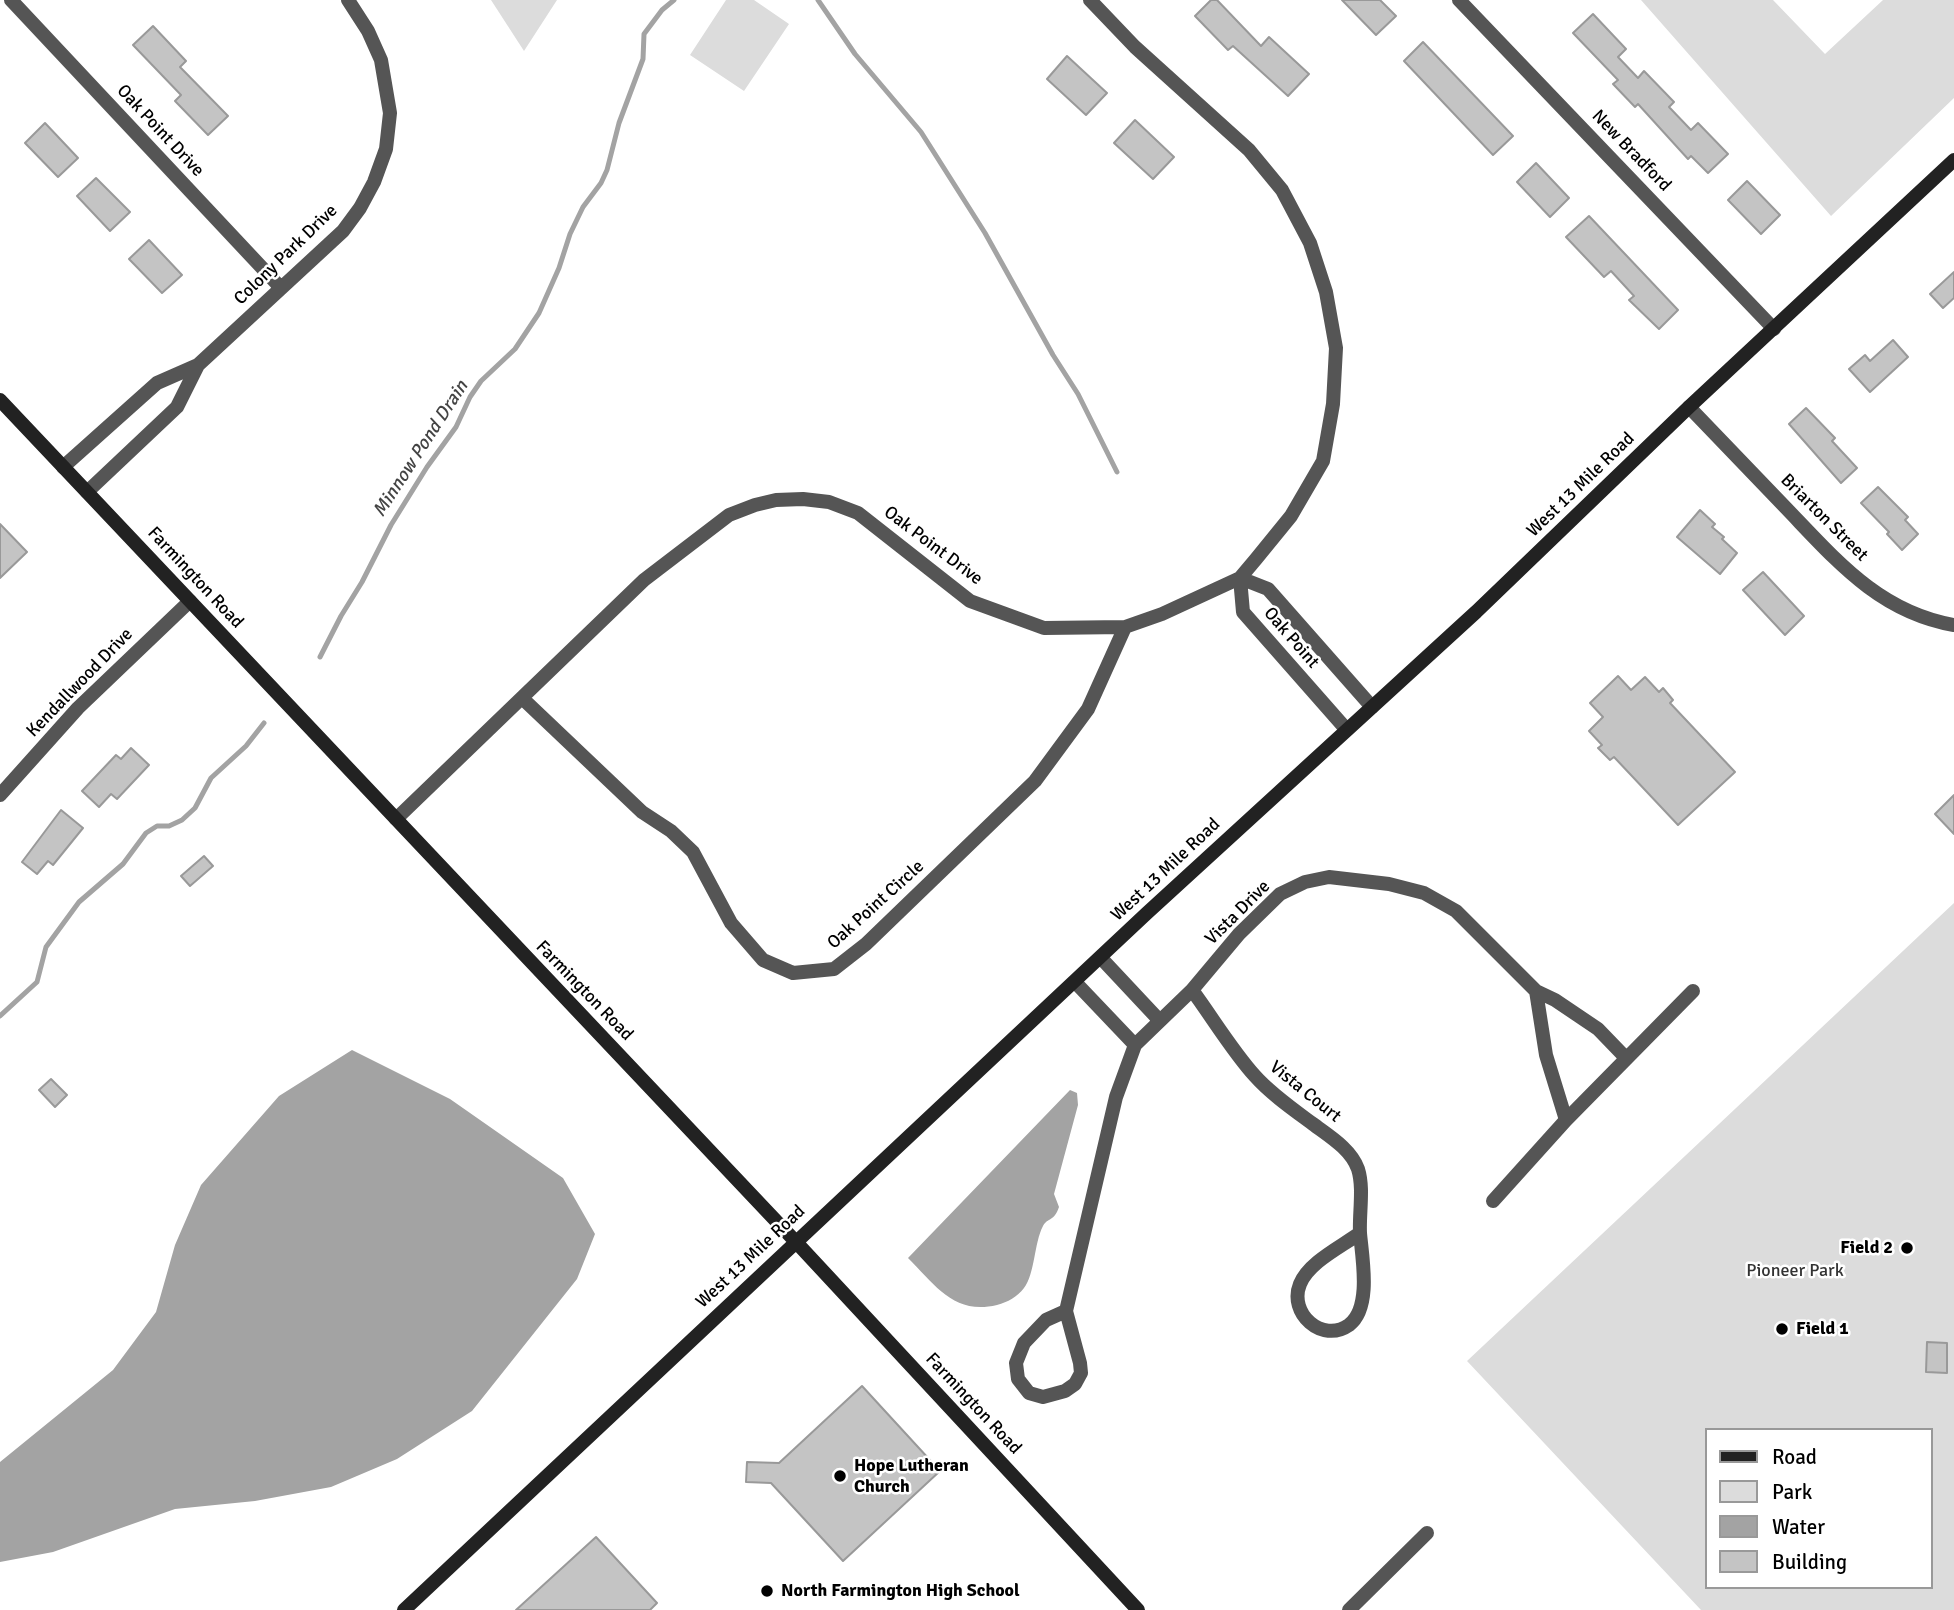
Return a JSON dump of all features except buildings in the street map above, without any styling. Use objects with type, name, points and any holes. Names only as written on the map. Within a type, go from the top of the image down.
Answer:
[{"type":"street","name":"Oak Point Drive","points":[[11,0],[281,288]]},
{"type":"street","name":"Colony Park Drive","points":[[64,467],[157,383],[198,365],[343,232],[360,208],[386,149],[390,113],[381,61],[369,31],[348,0]]},
{"type":"street","name":"Oak Point Drive","points":[[396,819],[644,580],[729,515],[755,505],[776,500],[803,499],[829,502],[858,513],[970,601],[1044,628],[1125,627],[1162,614],[1240,578],[1291,516],[1323,461],[1333,404],[1336,348],[1326,292],[1310,243],[1282,190],[1249,150],[1135,47],[1090,0]]},
{"type":"street","name":"New Bradford","points":[[1459,0],[1774,329]]},
{"type":"street","name":"West 13 Mile Road","points":[[404,1610],[796,1241],[1346,729],[1476,612],[1689,407],[1954,160]]},
{"type":"street","name":"Colony Park Drive","points":[[87,492],[177,407],[198,365]]},
{"type":"street","name":"Farmington Road","points":[[0,400],[796,1241],[1138,1610]]},
{"type":"street","name":"Briarton Street","points":[[1689,407],[1848,572],[1899,607],[1928,620],[1954,625]]},
{"type":"street","name":"Oak Point","points":[[1346,729],[1243,612],[1240,578],[1268,589],[1372,707]]},
{"type":"street","name":"Kendallwood Drive","points":[[0,795],[78,708],[190,601]]},
{"type":"street","name":"Oak Point Circle","points":[[522,698],[633,804],[671,831],[693,852],[731,923],[763,960],[793,972],[834,969],[866,944],[1035,781],[1088,709],[1125,627]]},
{"type":"street","name":"Vista Drive","points":[[1066,1311],[1046,1320],[1024,1343],[1016,1363],[1018,1379],[1029,1393],[1043,1397],[1065,1391],[1075,1384],[1080,1373],[1080,1363],[1066,1311],[1116,1097],[1135,1045],[1192,990],[1239,934],[1280,894],[1305,882],[1329,877],[1390,884],[1424,893],[1456,911],[1536,991],[1555,1000],[1598,1029],[1626,1058]]},
{"type":"street","points":[[1101,958],[1160,1021]]},
{"type":"street","points":[[1075,982],[1135,1045]]},
{"type":"street","name":"Vista Court","points":[[1192,990],[1255,1076],[1307,1121],[1340,1144],[1357,1168],[1360,1233],[1365,1262],[1362,1303],[1350,1324],[1336,1330],[1321,1330],[1309,1323],[1298,1307],[1296,1298],[1300,1283],[1310,1269],[1360,1233]]},
{"type":"street","points":[[1536,991],[1545,1055],[1566,1120]]},
{"type":"street","points":[[1493,1201],[1566,1120],[1693,991]]},
{"type":"street","points":[[1349,1610],[1427,1533]]},
{"type":"green space","points":[[491,0],[557,0],[524,51]]},
{"type":"green space","points":[[726,0],[754,0],[789,24],[744,91],[690,55]]},
{"type":"green space","points":[[1641,0],[1773,0],[1825,54],[1883,0],[1954,0],[1954,98],[1831,216]]},
{"type":"green space","name":"Pioneer Park","points":[[1954,903],[1954,1610],[1701,1610],[1467,1361]]},
{"type":"water","points":[[352,1050],[450,1099],[563,1178],[595,1234],[577,1279],[472,1411],[397,1459],[331,1487],[255,1501],[175,1509],[53,1552],[0,1562],[0,1462],[113,1370],[156,1312],[175,1245],[201,1185],[279,1096]]},
{"type":"water","points":[[1070,1090],[1077,1093],[1078,1105],[1054,1194],[1059,1207],[1040,1233],[1028,1282],[1015,1297],[997,1305],[982,1307],[957,1302],[937,1288],[908,1258]]},
{"type":"waterway","name":"Minnow Pond Drain","points":[[320,657],[391,525],[456,427],[470,397],[481,381],[515,349],[539,313],[559,268],[570,234],[583,207],[607,170],[619,123],[643,59],[644,34],[662,10],[674,0]]},
{"type":"waterway","points":[[818,0],[855,54],[921,132],[985,233],[1053,355],[1078,394],[1117,472]]},
{"type":"waterway","name":"Minnow Pond Drain","points":[[0,1016],[37,982],[46,947],[79,902],[123,864],[146,833],[157,826],[169,826],[182,820],[195,808],[211,778],[246,746],[264,723]]},
{"type":"place","name":"Field 2","points":[[1907,1248]]},
{"type":"place","name":"Field 1","points":[[1782,1329]]},
{"type":"place","name":"Hope Lutheran Church","points":[[840,1476]]},
{"type":"place","name":"North Farmington High School","points":[[767,1591]]}]
